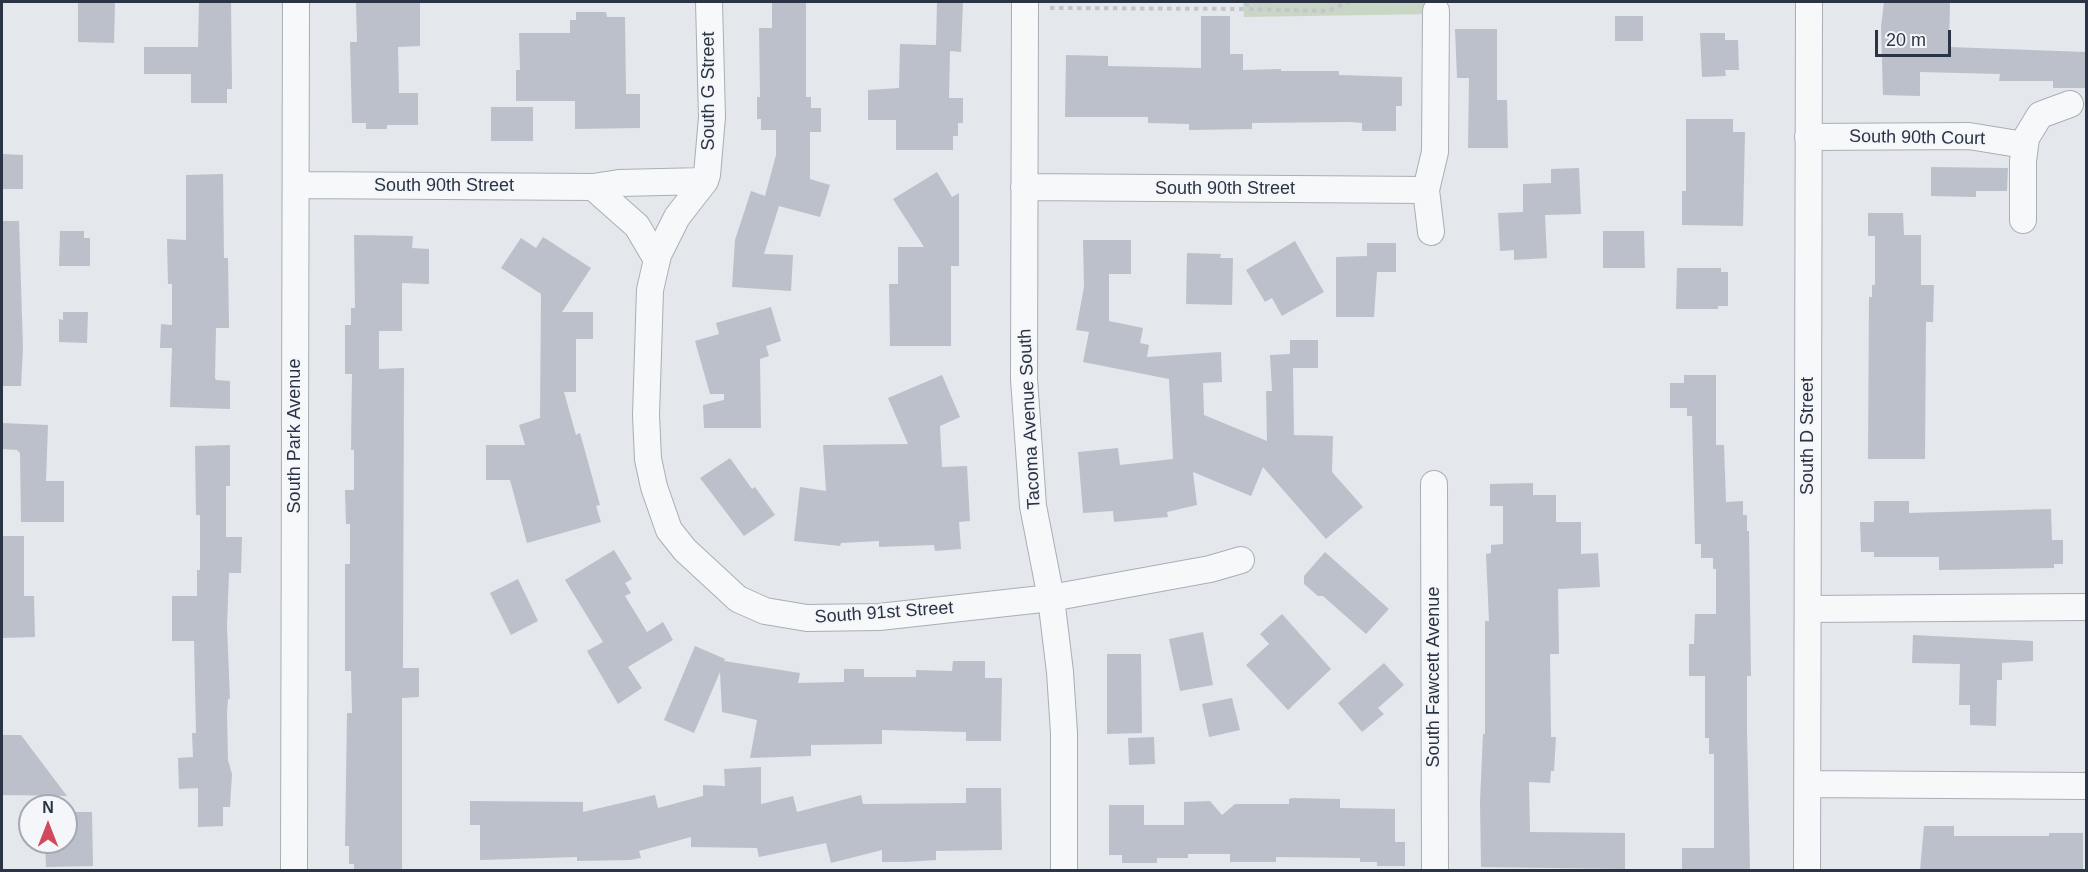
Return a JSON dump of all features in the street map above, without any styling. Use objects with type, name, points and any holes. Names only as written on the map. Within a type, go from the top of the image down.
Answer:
[{"type":"street","name":"South Park Avenue","points":[[294,870],[296,2]]},
{"type":"street","name":"South G Street","points":[[705,181],[712,117],[710,2]]},
{"type":"street","name":"South D Street","points":[[1807,870],[1809,2]]},
{"type":"street","name":"Tacoma Avenue South","points":[[1025,5],[1024,379],[1033,506],[1051,598],[1060,672],[1064,733],[1064,870]]},
{"type":"street","points":[[1431,232],[1425,190],[1435,152],[1436,11]]},
{"type":"street","points":[[2023,220],[2024,145],[2029,129],[2040,115],[2070,104]]},
{"type":"street","name":"South 90th Court","points":[[1808,137],[1969,136],[2024,145]]},
{"type":"street","name":"South 90th Street","points":[[296,185],[593,187],[619,183],[705,181]]},
{"type":"street","name":"South 91st Street","points":[[705,181],[677,218],[657,260],[650,290],[646,415],[648,459],[654,488],[669,530],[690,556],[738,599],[765,611],[807,618],[879,617],[1051,598],[1210,569],[1241,560]]},
{"type":"street","points":[[593,187],[637,226],[657,260]]},
{"type":"street","name":"South 90th Street","points":[[1024,187],[1425,190]]},
{"type":"street","name":"South Fawcett Avenue","points":[[1434,484],[1435,870]]},
{"type":"street","points":[[1808,609],[2086,607]]},
{"type":"street","points":[[1808,784],[2086,786]]},
{"type":"path","points":[[1247,2],[1247,9]]},
{"type":"path","points":[[1025,5],[1328,11],[1348,2]]},
{"type":"green space","points":[[1243,2],[1431,2],[1431,14],[1244,17]]},
{"type":"building","points":[[78,2],[115,2],[114,43],[78,42]]},
{"type":"building","points":[[199,2],[231,2],[232,89],[227,89],[227,103],[191,103],[191,74],[144,74],[144,47],[198,47]]},
{"type":"building","points":[[356,2],[420,2],[420,46],[398,47],[399,93],[418,93],[418,125],[387,125],[387,129],[366,129],[366,123],[352,123],[350,42],[357,42]]},
{"type":"building","points":[[772,2],[806,2],[806,97],[811,97],[811,108],[821,108],[821,132],[810,132],[810,179],[830,185],[820,217],[779,206],[764,254],[793,255],[791,291],[732,287],[735,240],[751,191],[765,196],[776,155],[776,130],[761,130],[761,119],[757,119],[757,97],[760,97],[759,28],[772,28]]},
{"type":"building","points":[[937,2],[963,2],[961,52],[950,51],[949,98],[963,98],[963,123],[958,123],[958,136],[953,136],[953,150],[896,150],[896,120],[868,120],[868,90],[899,88],[900,44],[936,45]]},
{"type":"building","points":[[1884,2],[1950,2],[1949,47],[2086,52],[2086,88],[2053,88],[2053,81],[1999,81],[2000,74],[1920,72],[1920,96],[1883,95],[1881,27]]},
{"type":"building","points":[[576,12],[606,12],[607,17],[625,17],[626,94],[640,94],[640,128],[575,129],[575,101],[516,101],[516,70],[520,70],[519,33],[570,33],[570,20],[576,20]]},
{"type":"building","points":[[1201,16],[1230,16],[1230,54],[1243,54],[1243,70],[1339,71],[1339,75],[1402,77],[1402,106],[1396,106],[1396,131],[1362,131],[1362,123],[1350,122],[1252,123],[1252,129],[1189,130],[1189,124],[1148,123],[1148,117],[1065,117],[1066,55],[1108,56],[1108,66],[1201,68]]},
{"type":"building","points":[[1615,16],[1643,16],[1643,41],[1615,41]]},
{"type":"building","points":[[1455,29],[1497,29],[1497,100],[1507,100],[1508,148],[1468,148],[1469,78],[1457,78]]},
{"type":"building","points":[[1700,33],[1725,33],[1725,40],[1738,40],[1739,70],[1725,70],[1726,76],[1702,77]]},
{"type":"building","points":[[491,107],[533,107],[533,141],[491,141]]},
{"type":"building","points":[[1686,119],[1733,119],[1733,132],[1745,132],[1743,226],[1682,225],[1682,191],[1686,191]]},
{"type":"building","points":[[2,154],[23,155],[23,189],[2,189]]},
{"type":"building","points":[[1931,167],[2008,168],[2007,191],[1976,191],[1976,197],[1931,196]]},
{"type":"building","points":[[1579,168],[1581,214],[1545,215],[1547,258],[1514,260],[1514,250],[1500,251],[1498,213],[1523,212],[1523,184],[1551,183],[1551,169]]},
{"type":"building","points":[[937,172],[952,197],[959,193],[959,266],[951,266],[951,346],[890,346],[889,284],[898,284],[898,247],[924,247],[893,199]]},
{"type":"building","points":[[223,174],[224,258],[228,258],[229,328],[216,328],[215,378],[230,381],[230,409],[170,407],[172,348],[160,348],[161,324],[172,325],[172,284],[168,284],[167,239],[186,240],[186,175]]},
{"type":"building","points":[[1868,213],[1903,213],[1904,235],[1921,235],[1921,285],[1934,285],[1933,322],[1926,322],[1925,459],[1868,459],[1869,297],[1872,297],[1872,285],[1875,285],[1875,236],[1868,236]]},
{"type":"building","points":[[2,221],[19,221],[23,348],[21,386],[2,386]]},
{"type":"building","points":[[60,231],[84,231],[84,238],[90,238],[90,266],[59,266]]},
{"type":"building","points":[[1603,231],[1644,231],[1645,268],[1603,268]]},
{"type":"building","points":[[354,235],[413,236],[412,248],[429,249],[429,284],[402,283],[402,331],[379,331],[379,369],[404,368],[403,668],[419,668],[419,697],[402,698],[402,870],[354,870],[354,864],[349,864],[349,846],[345,846],[347,713],[352,713],[351,671],[345,671],[345,564],[350,564],[350,524],[346,524],[345,490],[354,490],[354,450],[351,450],[352,374],[345,374],[345,325],[351,325],[351,308],[355,308]]},
{"type":"building","points":[[543,237],[591,268],[562,312],[593,312],[593,339],[576,339],[576,392],[564,392],[576,435],[580,433],[600,505],[596,506],[601,522],[527,543],[510,480],[486,480],[486,445],[525,445],[519,425],[540,418],[541,294],[501,268],[521,238],[536,248]]},
{"type":"building","points":[[1083,240],[1131,240],[1131,274],[1109,274],[1109,321],[1143,328],[1140,343],[1149,345],[1147,357],[1221,352],[1222,382],[1203,383],[1204,415],[1267,441],[1266,391],[1272,391],[1270,355],[1290,354],[1290,340],[1318,340],[1318,368],[1293,368],[1294,435],[1333,436],[1332,472],[1363,507],[1326,539],[1263,467],[1251,496],[1193,472],[1197,505],[1167,512],[1168,517],[1114,522],[1113,511],[1083,513],[1078,452],[1118,448],[1120,465],[1173,459],[1169,379],[1083,362],[1089,332],[1076,330],[1084,287]]},
{"type":"building","points":[[1295,241],[1324,292],[1282,316],[1272,298],[1265,302],[1246,270]]},
{"type":"building","points":[[1367,243],[1396,243],[1396,272],[1377,272],[1374,317],[1336,317],[1336,257],[1367,256]]},
{"type":"building","points":[[1187,253],[1221,254],[1220,258],[1233,258],[1232,305],[1186,304]]},
{"type":"building","points":[[1677,268],[1721,268],[1721,272],[1728,272],[1728,306],[1718,306],[1718,309],[1676,309]]},
{"type":"building","points":[[771,307],[781,341],[766,346],[769,356],[760,359],[761,428],[704,428],[703,405],[724,400],[724,394],[710,394],[695,341],[719,334],[716,323]]},
{"type":"building","points":[[63,312],[88,312],[87,343],[59,342],[59,319],[63,320]]},
{"type":"building","points":[[942,375],[960,417],[940,426],[942,467],[967,466],[970,521],[959,522],[961,549],[935,551],[934,545],[879,547],[879,541],[841,543],[840,546],[794,541],[800,487],[826,491],[823,445],[908,444],[888,398]]},
{"type":"building","points":[[1684,375],[1716,375],[1716,445],[1724,445],[1726,502],[1743,501],[1743,515],[1747,515],[1751,676],[1747,676],[1750,870],[1682,870],[1682,848],[1714,848],[1714,754],[1709,754],[1709,738],[1705,738],[1705,676],[1689,676],[1689,644],[1694,644],[1695,614],[1716,614],[1716,569],[1713,569],[1713,558],[1701,558],[1701,544],[1695,544],[1692,416],[1687,416],[1687,408],[1670,408],[1670,383],[1684,383]]},
{"type":"building","points":[[2,423],[48,425],[46,481],[64,481],[64,522],[21,522],[20,453],[17,450],[2,449]]},
{"type":"building","points":[[230,445],[230,486],[226,486],[226,537],[242,537],[241,573],[229,573],[227,626],[230,699],[228,699],[227,713],[228,760],[232,774],[230,807],[223,807],[223,826],[198,827],[198,788],[179,789],[178,758],[193,757],[192,733],[196,733],[194,641],[172,641],[172,596],[197,596],[197,570],[200,570],[200,515],[196,515],[195,446]]},
{"type":"building","points":[[730,458],[752,489],[755,487],[775,515],[744,536],[700,478]]},
{"type":"building","points":[[1533,483],[1533,495],[1556,495],[1556,522],[1581,522],[1581,554],[1598,553],[1600,587],[1558,589],[1559,654],[1550,654],[1551,737],[1556,737],[1554,771],[1551,771],[1550,783],[1529,782],[1530,832],[1625,833],[1625,869],[1481,867],[1480,802],[1483,734],[1485,734],[1485,621],[1489,621],[1486,554],[1491,553],[1491,545],[1503,544],[1503,506],[1490,506],[1490,484]]},
{"type":"building","points":[[1874,501],[1909,501],[1909,513],[2051,509],[2052,540],[2063,540],[2063,564],[2054,564],[2054,568],[1939,570],[1939,557],[1874,557],[1874,552],[1861,552],[1860,522],[1874,522]]},
{"type":"building","points":[[2,536],[24,536],[24,596],[34,596],[35,637],[2,638]]},
{"type":"building","points":[[614,550],[632,579],[625,583],[631,593],[625,596],[647,632],[663,622],[673,640],[628,667],[642,688],[618,704],[587,651],[603,642],[565,580]]},
{"type":"building","points":[[1325,552],[1389,609],[1366,634],[1323,596],[1318,596],[1304,584],[1304,576]]},
{"type":"building","points":[[518,579],[538,621],[511,635],[490,593]]},
{"type":"building","points":[[1282,614],[1331,669],[1288,710],[1246,665],[1269,644],[1260,634]]},
{"type":"building","points":[[1203,632],[1213,685],[1180,691],[1169,639]]},
{"type":"building","points":[[1913,635],[2033,641],[2033,661],[2002,663],[2002,680],[1997,680],[1996,726],[1970,725],[1970,705],[1959,705],[1960,664],[1912,663]]},
{"type":"building","points":[[695,646],[725,659],[724,661],[800,673],[798,683],[844,682],[844,669],[864,669],[864,677],[916,677],[916,670],[952,671],[953,661],[985,661],[985,678],[1002,678],[1001,741],[966,741],[966,732],[882,730],[882,744],[811,745],[811,756],[750,758],[757,720],[722,712],[720,672],[694,733],[664,720]]},
{"type":"building","points":[[1107,654],[1141,654],[1142,733],[1107,734]]},
{"type":"building","points":[[1384,663],[1404,685],[1378,708],[1384,714],[1362,732],[1338,703]]},
{"type":"building","points":[[1232,698],[1240,730],[1209,737],[1202,704]]},
{"type":"building","points":[[2,735],[21,735],[65,794],[18,794],[2,795]]},
{"type":"building","points":[[1154,737],[1155,764],[1129,765],[1128,738]]},
{"type":"building","points":[[761,767],[761,804],[793,796],[797,812],[861,795],[863,804],[966,803],[966,788],[1001,788],[1002,850],[936,851],[936,860],[882,862],[882,850],[831,863],[826,843],[759,857],[757,848],[691,847],[691,837],[639,851],[641,858],[630,860],[577,861],[577,857],[480,860],[480,825],[470,825],[470,801],[583,802],[583,812],[655,795],[658,808],[703,796],[703,785],[725,786],[724,769]]},
{"type":"building","points":[[1289,799],[1340,799],[1340,808],[1395,809],[1395,842],[1405,842],[1405,866],[1377,866],[1377,862],[1360,862],[1360,858],[1276,857],[1276,862],[1230,862],[1230,854],[1188,854],[1188,858],[1157,858],[1157,863],[1122,863],[1122,855],[1109,855],[1109,805],[1144,805],[1144,825],[1184,825],[1184,802],[1210,801],[1222,815],[1235,804],[1289,804]]},
{"type":"building","points":[[78,812],[92,812],[93,866],[46,867],[45,854],[78,854]]},
{"type":"building","points":[[1924,826],[1954,826],[1954,836],[2049,836],[2049,833],[2083,833],[2083,870],[1920,870]]}]
